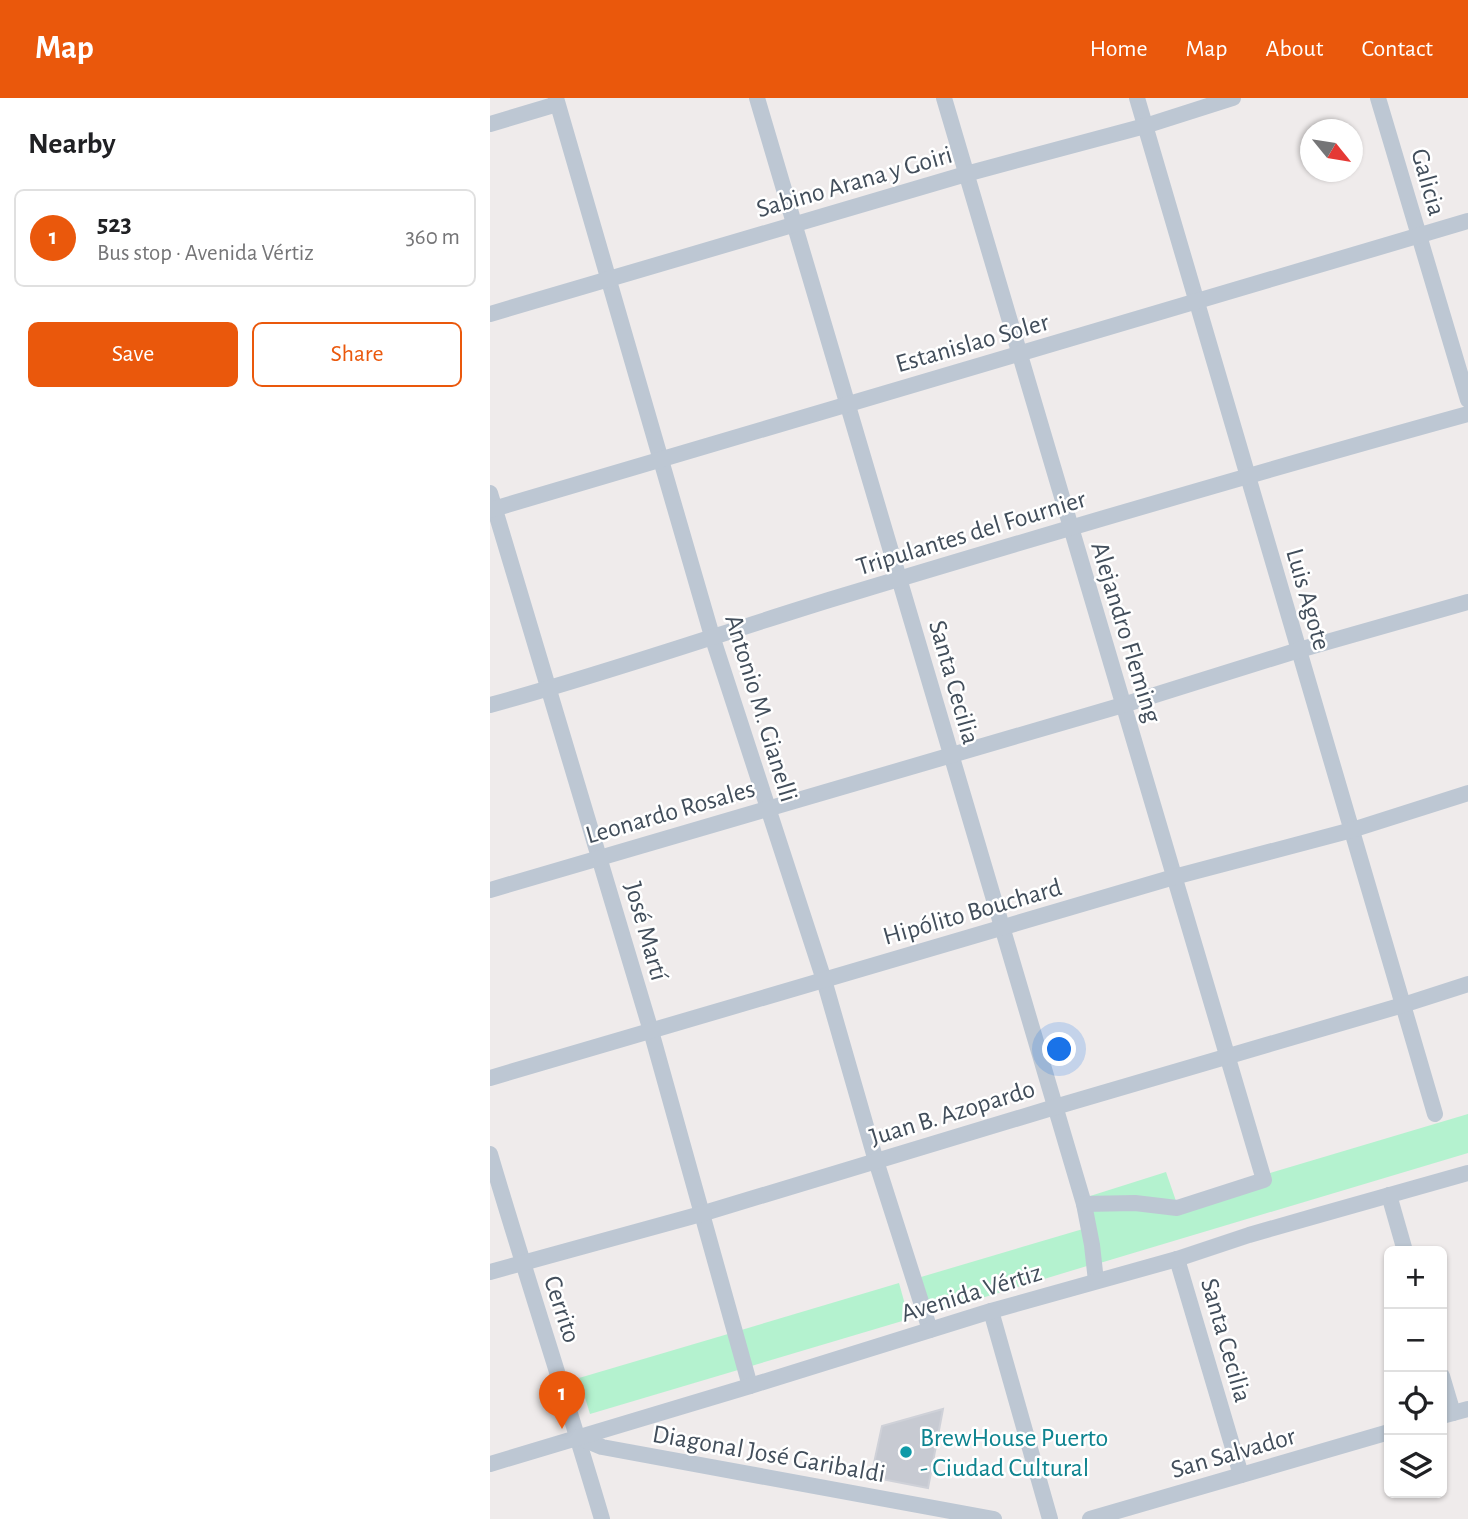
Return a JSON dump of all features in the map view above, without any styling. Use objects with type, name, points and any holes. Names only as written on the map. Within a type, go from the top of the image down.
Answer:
[{"type":"street","name":"Santa Cecilia","points":[[757,98],[1084,1204],[1096,1281]]},
{"type":"street","name":"Alejandro Fleming","points":[[944,98],[1264,1180],[1177,1208],[1135,1203],[1084,1204]]},
{"type":"street","name":"Luis Agote","points":[[1137,98],[1435,1114]]},
{"type":"street","name":"Sabino Arana y Goiri","points":[[490,314],[1233,98]]},
{"type":"street","name":"Galicia","points":[[1378,98],[1468,400]]},
{"type":"street","points":[[490,124],[557,101]]},
{"type":"street","name":"Antonio M. Gianelli","points":[[557,101],[712,636],[824,979],[876,1161],[930,1330]]},
{"type":"street","name":"Estanislao Soler","points":[[492,504],[661,460],[1468,221]]},
{"type":"street","name":"Tripulantes del Fournier","points":[[490,705],[1071,527],[1468,414]]},
{"type":"street","name":"José Martí","points":[[492,504],[651,1031],[750,1386]]},
{"type":"street","name":"Leonardo Rosales","points":[[490,890],[1468,602]]},
{"type":"street","name":"Hipólito Bouchard","points":[[490,1078],[1174,877],[1352,830],[1468,793]]},
{"type":"street","name":"Juan B. Azopardo","points":[[490,1272],[701,1214],[1468,984]]},
{"type":"street","name":"Cerrito","points":[[490,1154],[602,1519]]},
{"type":"street","name":"Avenida Vértiz","points":[[490,1464],[990,1311],[1468,1173]]},
{"type":"street","points":[[1389,1195],[1404,1246]]},
{"type":"street","name":"Santa Cecilia","points":[[1177,1259],[1241,1475]]},
{"type":"street","points":[[990,1311],[1050,1519]]},
{"type":"street","points":[[1447,1391],[1454,1413]]},
{"type":"street","name":"San Salvador","points":[[1090,1519],[1384,1433]]},
{"type":"street","name":"Diagonal José Garibaldi","points":[[578,1437],[602,1447],[994,1519]]},
{"type":"green space","points":[[1468,1114],[1468,1153],[1100,1263],[1087,1197],[1166,1172],[1176,1201]]},
{"type":"green space","points":[[1083,1229],[1087,1266],[932,1313],[921,1277]]},
{"type":"green space","points":[[899,1283],[909,1319],[748,1367],[738,1331]]},
{"type":"green space","points":[[728,1334],[738,1370],[590,1414],[579,1378]]},
{"type":"building","name":"BrewHouse Puerto - Ciudad Cultural","points":[[943,1409],[928,1488],[871,1477],[882,1426]]},
{"type":"place","name":"523","points":[[562,1429]]},
{"type":"place","name":"BrewHouse Puerto - Ciudad Cultural","points":[[906,1452]]}]
